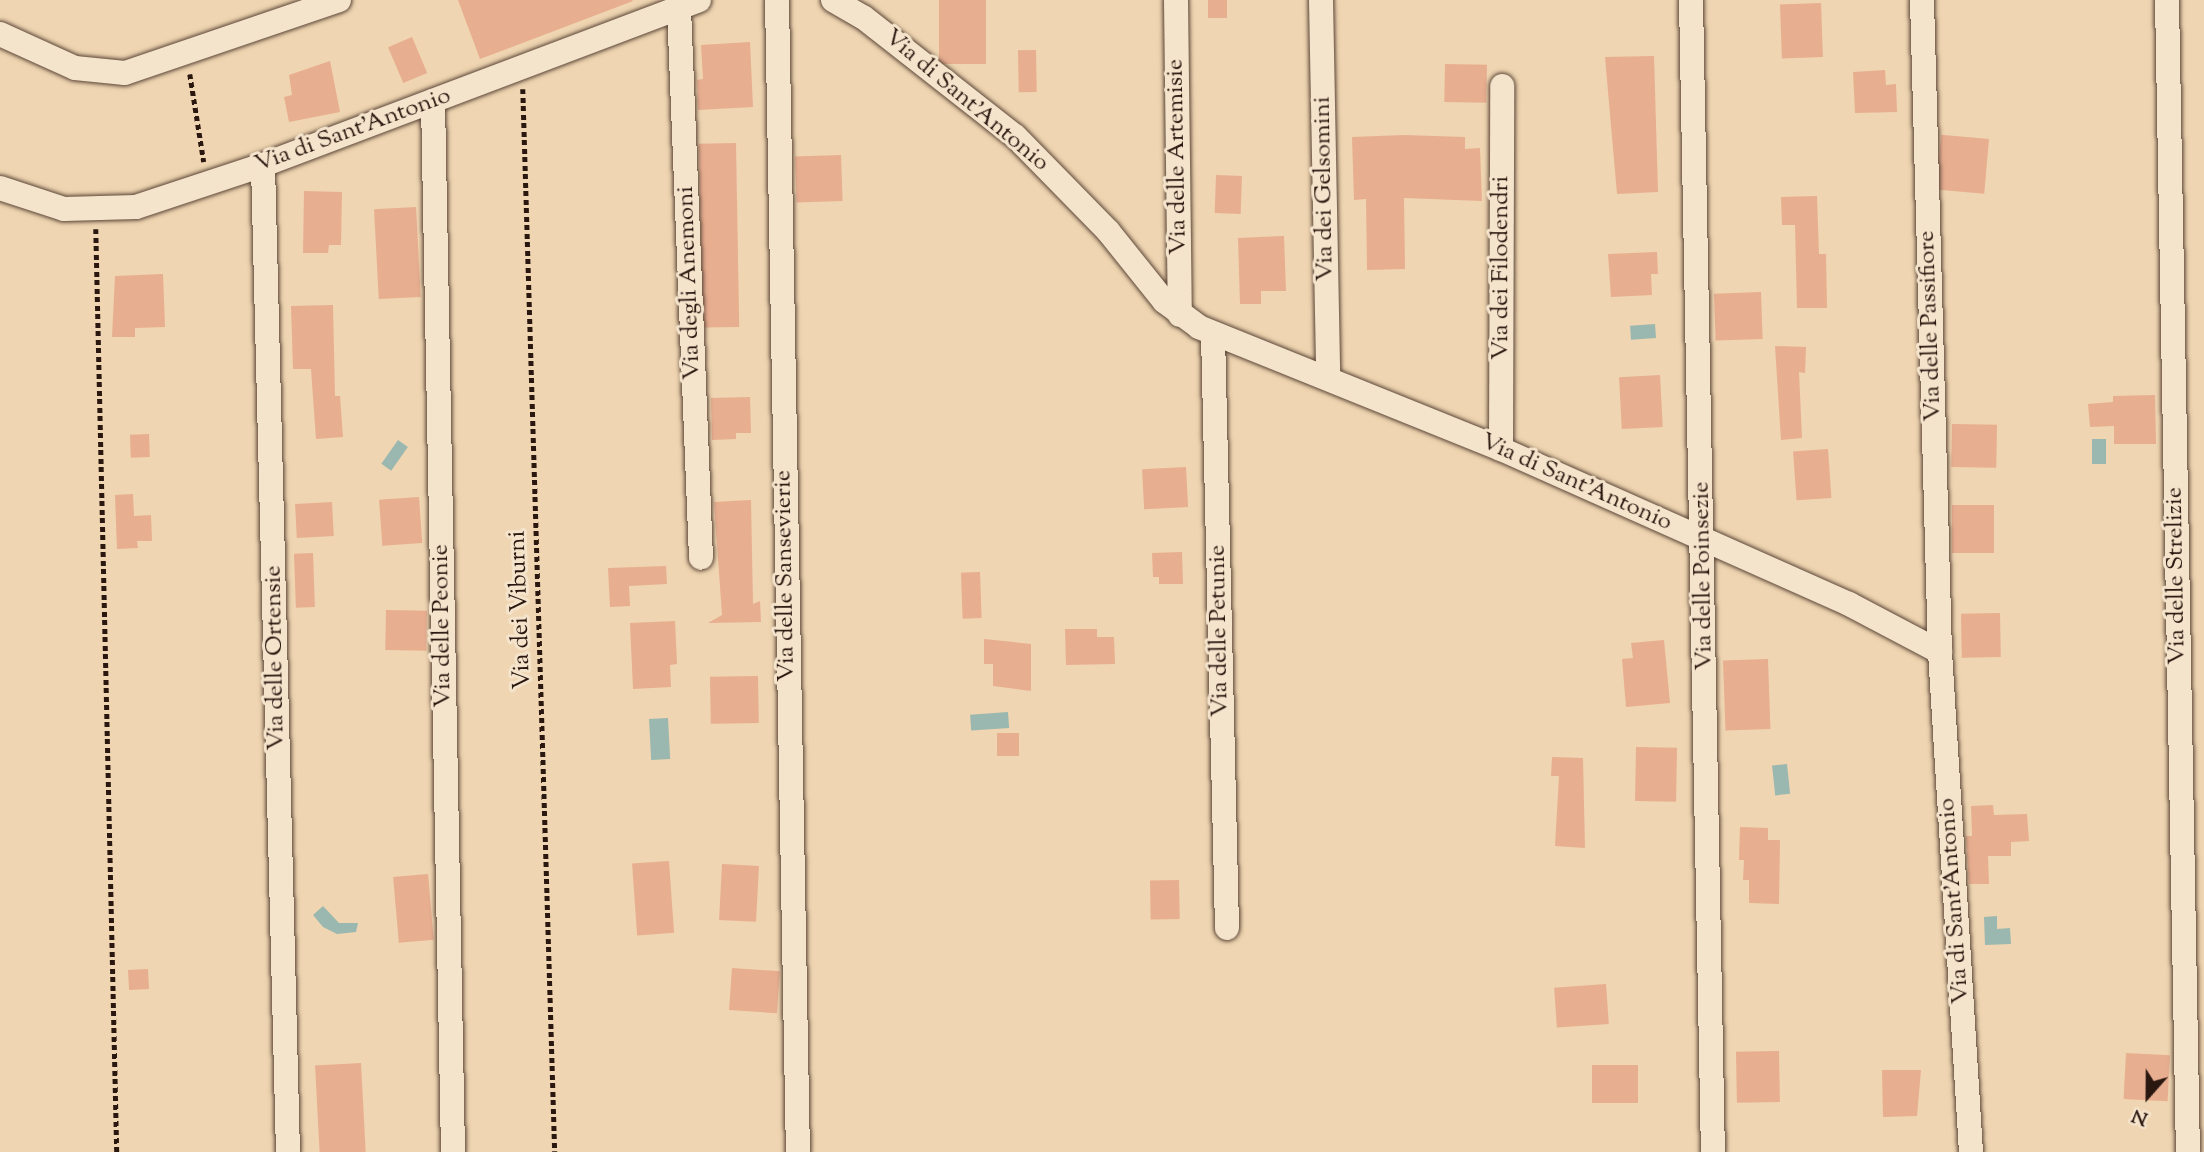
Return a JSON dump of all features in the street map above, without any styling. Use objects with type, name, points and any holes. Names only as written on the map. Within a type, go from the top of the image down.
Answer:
[{"type":"street","points":[[0,34],[65,65],[95,73],[138,71],[339,0]]},
{"type":"street","name":"Via delle Sansevierie","points":[[777,0],[798,1152]]},
{"type":"street","name":"Via di Sant'Antonio","points":[[833,0],[863,17],[1015,136],[1090,211],[1180,315],[1213,334],[1501,449],[1704,539],[1849,604],[1940,652],[1971,1152]]},
{"type":"street","name":"Via delle Artemisie","points":[[1176,0],[1180,315]]},
{"type":"street","name":"Via dei Gelsomini","points":[[1321,0],[1328,378]]},
{"type":"street","name":"Via delle Poinsezie","points":[[1691,0],[1704,539],[1713,1152]]},
{"type":"street","name":"Via delle Passifiore","points":[[1922,0],[1940,652]]},
{"type":"street","name":"Via delle Strelizie","points":[[2166,0],[2188,1152]]},
{"type":"street","name":"Via di Sant'Antonio","points":[[0,188],[47,205],[96,211],[136,207],[263,165],[689,4]]},
{"type":"street","name":"Via degli Anemoni","points":[[689,4],[701,558]]},
{"type":"street","name":"Via dei Filodendri","points":[[1501,449],[1502,86]]},
{"type":"street","name":"Via delle Peonie","points":[[433,101],[453,1152]]},
{"type":"street","name":"Via delle Ortensie","points":[[263,165],[288,1152]]},
{"type":"street","name":"Via delle Petunie","points":[[1213,334],[1227,928]]},
{"type":"path","points":[[187,55],[207,184]]},
{"type":"path","name":"Via dei Viburni","points":[[523,67],[555,1152]]},
{"type":"path","points":[[96,211],[117,1152]]},
{"type":"water","points":[[1655,324],[1656,338],[1631,340],[1630,326]]},
{"type":"water","points":[[2092,439],[2106,439],[2106,464],[2092,464]]},
{"type":"water","points":[[398,440],[408,447],[391,471],[381,464]]},
{"type":"water","points":[[1008,712],[1009,728],[971,731],[970,715]]},
{"type":"water","points":[[668,718],[670,759],[651,760],[649,719]]},
{"type":"water","points":[[1787,764],[1790,794],[1775,795],[1772,766]]},
{"type":"water","points":[[323,906],[339,923],[358,923],[356,932],[337,934],[323,927],[313,915]]},
{"type":"water","points":[[1997,916],[1997,929],[2010,928],[2011,944],[1985,945],[1984,917]]},
{"type":"building","points":[[458,0],[632,0],[633,1],[480,59]]},
{"type":"building","points":[[939,0],[986,0],[986,64],[939,64]]},
{"type":"building","points":[[1208,0],[1227,0],[1227,18],[1208,18]]},
{"type":"building","points":[[1821,3],[1823,57],[1782,58],[1780,4]]},
{"type":"building","points":[[412,37],[427,73],[403,83],[388,47]]},
{"type":"building","points":[[750,42],[753,107],[698,110],[697,80],[703,79],[701,45]]},
{"type":"building","points":[[1018,50],[1036,50],[1037,92],[1019,92]]},
{"type":"building","points":[[1654,56],[1658,192],[1617,194],[1605,57]]},
{"type":"building","points":[[330,61],[340,112],[289,122],[284,97],[292,95],[289,75]]},
{"type":"building","points":[[1445,64],[1487,65],[1486,103],[1444,102]]},
{"type":"building","points":[[1885,70],[1886,85],[1896,84],[1897,112],[1855,113],[1853,72]]},
{"type":"building","points":[[1941,135],[1989,139],[1984,194],[1936,190]]},
{"type":"building","points":[[1352,137],[1465,137],[1465,149],[1480,148],[1482,201],[1404,198],[1405,269],[1367,270],[1366,199],[1354,200]]},
{"type":"building","points":[[736,143],[739,327],[702,328],[699,144]]},
{"type":"building","points":[[841,155],[843,201],[797,203],[795,157]]},
{"type":"building","points":[[1216,175],[1242,176],[1241,214],[1215,213]]},
{"type":"building","points":[[304,191],[342,192],[341,245],[329,245],[328,253],[303,253]]},
{"type":"building","points":[[1817,196],[1819,254],[1826,254],[1827,308],[1797,308],[1795,225],[1782,225],[1781,197]]},
{"type":"building","points":[[416,207],[421,297],[379,299],[374,209]]},
{"type":"building","points":[[1284,236],[1286,291],[1261,291],[1261,304],[1240,304],[1238,238]]},
{"type":"building","points":[[1657,252],[1658,274],[1651,274],[1652,295],[1611,297],[1608,254]]},
{"type":"building","points":[[163,274],[165,327],[135,328],[135,337],[112,337],[115,276]]},
{"type":"building","points":[[1761,292],[1763,339],[1716,341],[1714,294]]},
{"type":"building","points":[[333,305],[335,396],[340,396],[343,437],[316,439],[311,369],[293,369],[291,306]]},
{"type":"building","points":[[1775,346],[1806,347],[1805,373],[1799,372],[1802,438],[1781,440]]},
{"type":"building","points":[[1660,375],[1663,427],[1622,429],[1619,377]]},
{"type":"building","points":[[2155,395],[2156,444],[2114,444],[2114,426],[2090,427],[2088,404],[2113,402],[2113,396]]},
{"type":"building","points":[[750,397],[751,433],[736,433],[736,439],[712,440],[711,398]]},
{"type":"building","points":[[1952,424],[1997,425],[1996,468],[1951,467]]},
{"type":"building","points":[[149,434],[150,457],[131,458],[130,435]]},
{"type":"building","points":[[1828,449],[1831,498],[1797,500],[1793,451]]},
{"type":"building","points":[[1186,467],[1188,507],[1144,509],[1142,469]]},
{"type":"building","points":[[133,494],[134,516],[151,515],[152,541],[137,541],[138,548],[117,549],[115,495]]},
{"type":"building","points":[[419,497],[422,543],[382,546],[379,500]]},
{"type":"building","points":[[751,500],[753,604],[760,601],[761,622],[708,623],[722,615],[714,502]]},
{"type":"building","points":[[332,502],[334,536],[297,538],[295,504]]},
{"type":"building","points":[[1952,505],[1994,505],[1994,553],[1952,553]]},
{"type":"building","points":[[1182,552],[1183,584],[1159,584],[1159,577],[1153,577],[1152,553]]},
{"type":"building","points":[[313,553],[315,607],[296,608],[294,554]]},
{"type":"building","points":[[666,566],[667,584],[629,586],[630,606],[610,607],[608,568]]},
{"type":"building","points":[[980,572],[982,618],[963,619],[961,573]]},
{"type":"building","points":[[386,610],[427,611],[426,651],[385,650]]},
{"type":"building","points":[[2000,613],[2001,657],[1962,658],[1961,614]]},
{"type":"building","points":[[675,621],[677,664],[670,665],[671,687],[633,689],[630,623]]},
{"type":"building","points":[[1065,629],[1097,629],[1097,637],[1114,637],[1115,664],[1066,665]]},
{"type":"building","points":[[984,639],[1031,644],[1031,691],[993,686],[993,664],[984,664]]},
{"type":"building","points":[[1664,640],[1670,703],[1626,707],[1622,659],[1633,658],[1631,643]]},
{"type":"building","points":[[1768,659],[1770,729],[1725,731],[1723,661]]},
{"type":"building","points":[[758,676],[759,723],[711,724],[710,677]]},
{"type":"building","points":[[997,733],[1019,733],[1019,756],[997,756]]},
{"type":"building","points":[[1636,747],[1677,748],[1676,802],[1635,801]]},
{"type":"building","points":[[1552,757],[1583,758],[1585,848],[1555,846],[1559,776],[1551,776]]},
{"type":"building","points":[[1993,805],[1994,815],[2027,814],[2029,841],[2011,842],[2011,856],[1988,856],[1989,884],[1969,884],[1966,836],[1972,836],[1971,806]]},
{"type":"building","points":[[1740,827],[1768,828],[1768,840],[1780,840],[1779,904],[1749,903],[1749,880],[1743,880],[1744,860],[1739,860]]},
{"type":"building","points":[[669,861],[674,933],[637,935],[632,864]]},
{"type":"building","points":[[722,864],[759,866],[756,922],[719,920]]},
{"type":"building","points":[[428,874],[434,940],[399,943],[393,877]]},
{"type":"building","points":[[1179,880],[1180,919],[1151,920],[1150,881]]},
{"type":"building","points":[[732,968],[780,971],[777,1013],[729,1010]]},
{"type":"building","points":[[148,969],[149,989],[129,990],[128,970]]},
{"type":"building","points":[[1606,984],[1609,1024],[1557,1028],[1554,988]]},
{"type":"building","points":[[1779,1051],[1780,1102],[1737,1103],[1736,1052]]},
{"type":"building","points":[[2126,1053],[2170,1055],[2168,1101],[2124,1099]]},
{"type":"building","points":[[361,1063],[366,1152],[320,1152],[315,1065]]},
{"type":"building","points":[[1592,1065],[1638,1065],[1638,1103],[1592,1103]]},
{"type":"building","points":[[1882,1070],[1921,1070],[1917,1116],[1883,1117]]}]
